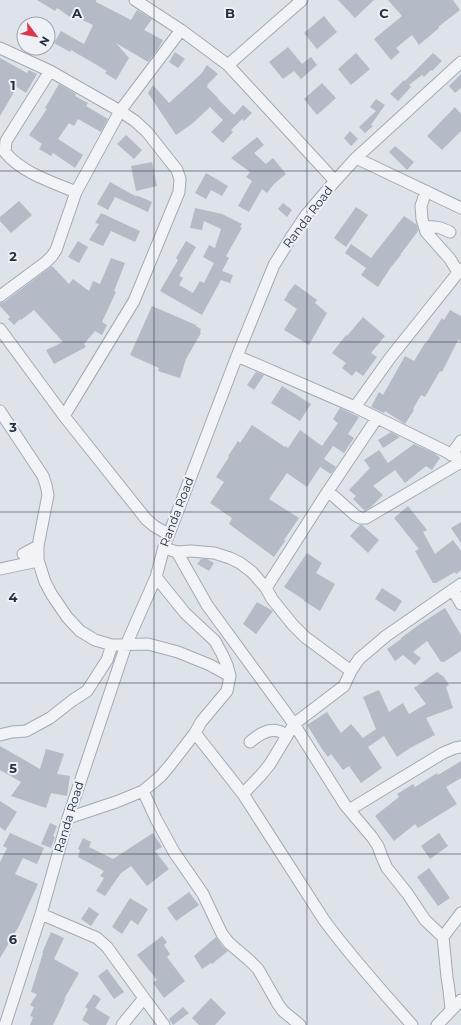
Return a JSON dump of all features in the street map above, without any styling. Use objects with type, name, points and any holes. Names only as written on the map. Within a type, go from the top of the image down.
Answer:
[{"type":"street","points":[[135,0],[228,65],[335,180]]},
{"type":"street","points":[[228,65],[302,0]]},
{"type":"street","points":[[0,296],[52,256],[56,250],[76,192],[120,111],[180,30]]},
{"type":"street","points":[[0,48],[50,71],[135,121],[159,145],[177,170],[180,179],[179,192],[134,301],[64,416]]},
{"type":"street","name":"Randa Road","points":[[4,1025],[40,914],[68,818],[126,645],[156,577],[168,534],[274,265],[306,215],[335,180],[356,158],[461,62]]},
{"type":"street","points":[[50,71],[6,141],[5,152],[11,159],[27,171],[76,192]]},
{"type":"street","points":[[356,158],[461,208]]},
{"type":"street","points":[[355,407],[390,358],[460,270],[426,232],[420,206],[426,191]]},
{"type":"street","points":[[425,227],[432,226],[442,228],[450,232]]},
{"type":"street","points":[[0,329],[64,416],[146,519],[154,526],[168,534]]},
{"type":"street","points":[[237,356],[355,407],[458,458]]},
{"type":"street","points":[[0,411],[4,423],[44,476],[48,495],[38,546],[38,560],[45,582],[67,617],[80,630],[95,640],[112,645],[148,644],[195,658],[230,676]]},
{"type":"street","points":[[266,588],[377,418]]},
{"type":"street","points":[[328,491],[355,515],[360,518],[366,518],[458,458],[461,441]]},
{"type":"street","points":[[0,569],[33,562],[22,554],[38,546]]},
{"type":"street","points":[[164,547],[177,552],[191,551],[214,553],[240,563],[252,572],[266,588],[272,599],[293,625],[305,637],[351,671]]},
{"type":"street","points":[[177,552],[207,605],[294,724],[349,810],[378,846],[387,868],[407,893],[425,920],[443,937],[451,1009]]},
{"type":"street","points":[[68,818],[116,802],[143,791],[161,776],[195,733],[201,722],[227,691],[230,676],[227,665],[215,641],[185,613],[156,577]]},
{"type":"street","points":[[243,794],[270,764],[294,724],[344,686],[359,659],[386,636],[457,587],[461,604]]},
{"type":"street","points":[[0,735],[26,731],[50,718],[87,691],[107,660],[112,645]]},
{"type":"street","points":[[250,742],[258,735],[268,731],[278,731],[286,736]]},
{"type":"street","points":[[195,733],[243,794],[336,937],[412,1025]]},
{"type":"street","points":[[349,810],[443,753],[461,747]]},
{"type":"street","points":[[143,791],[174,852],[203,894],[222,934],[258,969],[283,1011],[300,1025]]},
{"type":"street","points":[[443,937],[461,913]]},
{"type":"street","points":[[40,914],[97,938],[107,947],[164,1025]]},
{"type":"street","points":[[122,1025],[144,998]]},
{"type":"street","points":[[437,1025],[461,1000]]},
{"type":"building","points":[[37,0],[96,0],[96,2],[131,20],[137,10],[152,19],[144,30],[163,40],[148,62],[116,43],[129,58],[116,80],[105,73],[107,71],[71,50],[70,52],[56,44],[56,40],[61,31],[84,44],[93,25],[71,15],[70,17],[57,8],[55,11]]},
{"type":"building","points":[[338,0],[374,0],[355,18]]},
{"type":"building","points":[[388,0],[453,0],[460,10],[438,27],[439,28],[419,45],[412,35],[396,48],[400,52],[391,60],[374,39],[402,16]]},
{"type":"building","points":[[324,16],[337,32],[317,49],[304,33]]},
{"type":"building","points":[[288,47],[302,64],[311,57],[317,65],[301,79],[294,71],[283,79],[269,62]]},
{"type":"building","points":[[175,52],[185,59],[178,68],[169,62]]},
{"type":"building","points":[[356,53],[370,69],[351,85],[338,69]]},
{"type":"building","points":[[433,53],[442,61],[432,71],[431,70],[424,77],[422,75],[409,85],[411,87],[398,101],[390,94],[404,80],[405,81]]},
{"type":"building","points":[[0,58],[27,73],[29,70],[37,74],[26,93],[17,87],[0,116]]},
{"type":"building","points":[[207,65],[218,74],[207,85],[207,87],[218,99],[234,115],[243,105],[252,113],[244,121],[242,119],[231,130],[233,132],[223,143],[211,132],[223,120],[210,107],[193,123],[176,135],[148,93],[153,85],[169,103],[201,74]]},
{"type":"building","points":[[461,74],[461,88],[455,93],[449,86]]},
{"type":"building","points":[[322,83],[336,98],[317,115],[304,99]]},
{"type":"building","points":[[59,84],[76,94],[75,96],[88,103],[86,106],[108,119],[101,132],[78,119],[74,126],[69,123],[58,139],[83,155],[75,168],[53,153],[51,156],[39,149],[42,144],[29,135],[47,109],[45,108]]},
{"type":"building","points":[[376,99],[385,105],[371,125],[373,126],[365,133],[359,127],[376,111],[370,107]]},
{"type":"building","points":[[455,107],[461,114],[461,131],[442,150],[427,136]]},
{"type":"building","points":[[350,131],[358,139],[351,146],[344,138]]},
{"type":"building","points":[[126,135],[142,150],[134,159],[117,144]]},
{"type":"building","points":[[257,137],[264,145],[254,153],[266,164],[273,158],[286,174],[274,184],[267,193],[262,189],[249,212],[238,206],[252,181],[246,177],[250,172],[231,158]]},
{"type":"building","points":[[395,146],[414,162],[407,170],[389,152]]},
{"type":"building","points":[[152,162],[157,186],[136,191],[131,166]]},
{"type":"building","points":[[206,173],[228,186],[222,196],[211,190],[206,199],[195,193]]},
{"type":"building","points":[[110,182],[137,197],[136,195],[152,202],[148,212],[115,197],[108,210],[97,204]]},
{"type":"building","points":[[19,201],[32,215],[11,233],[0,221],[0,217]]},
{"type":"building","points":[[283,203],[292,210],[287,217],[278,209]]},
{"type":"building","points":[[356,207],[368,215],[346,247],[334,238]]},
{"type":"building","points":[[195,208],[222,214],[242,224],[240,227],[242,228],[226,256],[229,258],[222,271],[233,275],[230,283],[221,280],[202,315],[160,291],[178,260],[176,258],[186,241],[196,247],[179,276],[183,278],[179,285],[193,293],[200,281],[204,283],[214,263],[203,257],[209,245],[215,248],[221,229],[204,221],[202,230],[190,228]]},
{"type":"building","points":[[101,213],[140,231],[135,242],[111,231],[103,246],[89,240],[99,224],[95,223]]},
{"type":"building","points":[[404,216],[417,225],[418,231],[378,287],[361,275],[366,268],[345,253],[351,244],[371,258]]},
{"type":"building","points":[[78,241],[88,247],[79,263],[68,257]]},
{"type":"building","points":[[111,258],[125,263],[114,291],[116,292],[102,322],[107,325],[102,335],[95,331],[84,344],[86,347],[54,364],[46,350],[63,342],[34,310],[14,325],[8,319],[10,317],[0,306],[0,303],[4,302],[52,266],[69,284],[73,279],[89,291],[93,281],[100,284]]},
{"type":"building","points":[[295,284],[317,300],[315,303],[327,313],[309,345],[284,330],[297,309],[284,300]]},
{"type":"building","points":[[152,306],[196,325],[201,329],[201,333],[186,359],[180,378],[158,371],[159,368],[130,355]]},
{"type":"building","points":[[450,310],[461,316],[461,341],[458,340],[442,372],[440,371],[425,397],[421,395],[405,424],[385,411],[384,413],[371,407],[379,392],[383,395],[405,356],[414,361],[442,318],[444,320]]},
{"type":"building","points":[[363,317],[385,336],[371,353],[377,357],[363,376],[356,371],[352,376],[342,368],[346,363],[332,353]]},
{"type":"building","points":[[256,372],[264,375],[254,390],[247,385]]},
{"type":"building","points":[[282,386],[311,404],[300,421],[271,403]]},
{"type":"building","points":[[340,408],[359,417],[348,434],[354,438],[344,453],[333,446],[324,459],[336,467],[331,474],[320,467],[307,487],[287,473],[269,499],[299,518],[274,557],[229,524],[232,518],[210,503],[224,482],[216,477],[238,441],[240,443],[252,425],[288,448],[300,430],[322,446],[338,423],[333,419]]},
{"type":"building","points":[[391,432],[400,437],[383,448],[378,440]]},
{"type":"building","points":[[414,444],[434,453],[440,458],[432,470],[426,466],[405,483],[395,470],[373,486],[383,495],[365,511],[353,499],[356,496],[349,490],[370,468],[364,460],[379,450],[388,463]]},
{"type":"building","points":[[408,506],[427,530],[423,532],[435,554],[453,540],[461,551],[461,570],[456,574],[455,572],[436,583],[433,583],[415,551],[419,549],[394,518]]},
{"type":"building","points":[[461,522],[461,543],[451,528]]},
{"type":"building","points":[[360,525],[362,525],[379,540],[368,553],[350,536]]},
{"type":"building","points":[[307,553],[322,563],[316,573],[335,584],[320,611],[284,587]]},
{"type":"building","points":[[201,559],[207,559],[214,563],[209,571],[197,564]]},
{"type":"building","points":[[382,588],[402,601],[395,612],[375,599]]},
{"type":"building","points":[[257,602],[273,611],[256,634],[243,624]]},
{"type":"building","points":[[445,608],[461,635],[461,651],[444,662],[441,662],[427,641],[413,652],[421,658],[415,665],[403,655],[395,661],[387,649],[420,624]]},
{"type":"building","points":[[437,672],[444,677],[449,685],[446,687],[453,708],[426,718],[435,735],[410,748],[397,757],[384,736],[368,747],[382,768],[361,783],[349,766],[343,770],[331,754],[328,757],[307,725],[327,712],[341,733],[351,724],[363,738],[376,729],[363,697],[379,690],[389,712],[403,703],[409,714],[426,704],[414,688]]},
{"type":"building","points":[[0,746],[40,769],[46,749],[64,754],[57,774],[70,776],[67,796],[51,793],[46,808],[11,796],[21,782],[0,770]]},
{"type":"building","points":[[461,761],[461,778],[446,787],[457,804],[418,828],[415,824],[394,841],[375,816],[399,797],[397,794],[413,784],[415,787],[437,773],[438,775]]},
{"type":"building","points":[[0,801],[17,812],[5,831],[0,827]]},
{"type":"building","points":[[50,823],[57,826],[53,836],[55,837],[51,848],[41,844]]},
{"type":"building","points":[[10,833],[44,848],[37,864],[23,858],[15,874],[38,884],[19,926],[0,958],[0,862],[7,848],[3,846]]},
{"type":"building","points":[[153,833],[162,847],[155,851],[169,869],[147,886],[131,866],[121,873],[105,896],[96,891],[104,878],[100,876],[104,871],[78,857],[80,850],[78,849],[83,838],[91,842],[89,847],[113,859]]},
{"type":"building","points":[[439,833],[448,846],[430,859],[421,846]]},
{"type":"building","points":[[429,868],[450,898],[438,906],[417,877]]},
{"type":"building","points":[[189,892],[199,905],[176,921],[167,908]]},
{"type":"building","points":[[130,898],[148,909],[138,925],[131,920],[122,934],[112,927]]},
{"type":"building","points":[[89,907],[99,914],[91,926],[81,919]]},
{"type":"building","points":[[51,932],[64,938],[54,959],[79,973],[63,1001],[66,998],[53,1025],[30,1025],[33,1017],[30,1016],[34,1007],[30,1005],[37,994],[31,992],[42,953]]},
{"type":"building","points":[[162,936],[167,942],[164,945],[170,954],[167,957],[185,981],[164,998],[153,983],[157,980],[137,955]]},
{"type":"building","points":[[216,937],[228,951],[212,964],[211,963],[202,969],[194,956]]},
{"type":"building","points":[[107,969],[124,992],[114,999],[98,976]]},
{"type":"building","points":[[94,994],[101,999],[95,1008],[110,1017],[106,1025],[90,1025],[82,1020],[88,1009],[85,1007]]},
{"type":"building","points":[[211,998],[226,1013],[215,1025],[199,1025],[192,1018]]},
{"type":"building","points":[[183,1007],[189,1013],[173,1025],[169,1019]]}]
